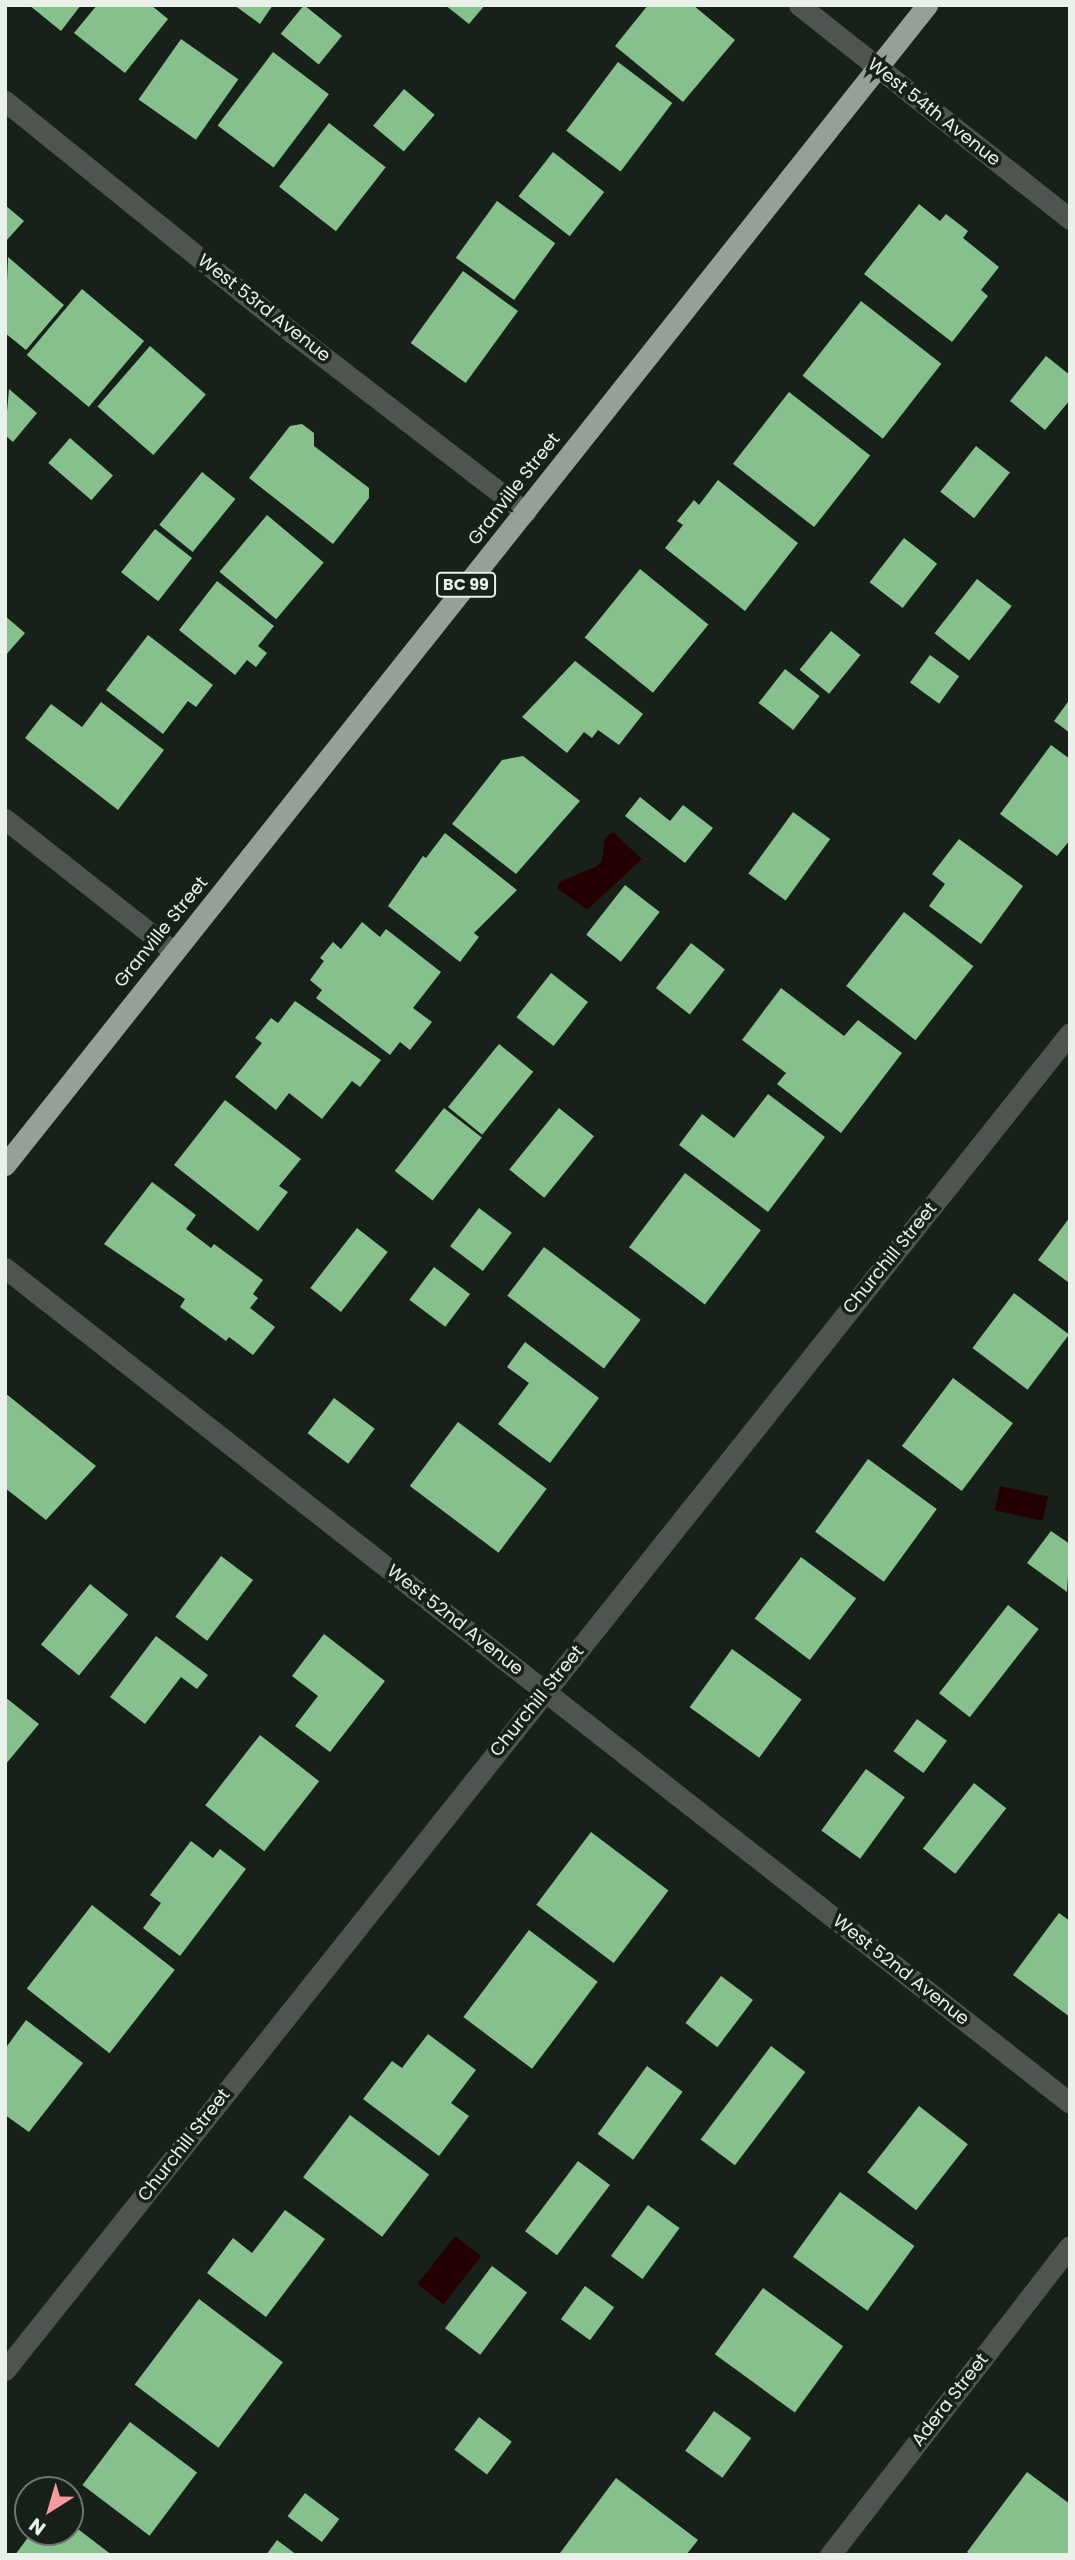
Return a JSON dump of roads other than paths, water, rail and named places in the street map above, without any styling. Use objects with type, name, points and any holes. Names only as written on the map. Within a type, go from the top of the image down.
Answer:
[{"type":"highway","name":"Granville Street","points":[[5,1165],[928,5]]},
{"type":"street","name":"West 54th Avenue","points":[[799,5],[1070,219]]},
{"type":"street","name":"West 53rd Avenue","points":[[5,101],[294,334],[525,512]]},
{"type":"street","points":[[5,819],[174,952]]},
{"type":"street","name":"Churchill Street","points":[[5,2370],[1070,1033]]},
{"type":"street","name":"West 52nd Avenue","points":[[5,1268],[1070,2102]]},
{"type":"street","name":"Adera Street","points":[[830,2555],[1070,2246]]}]
